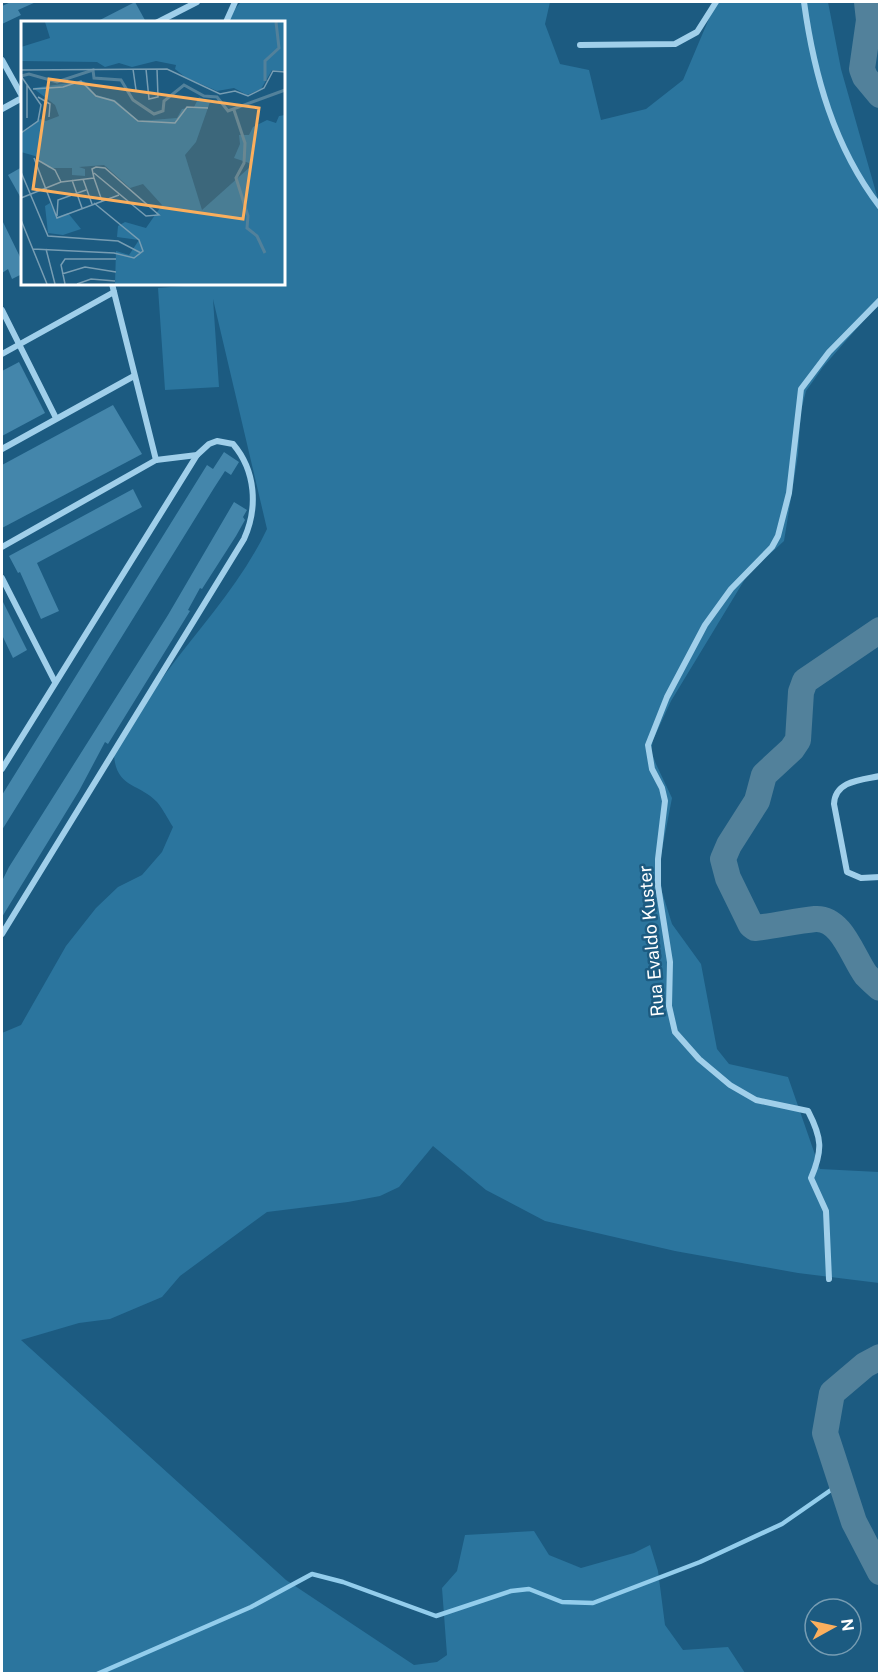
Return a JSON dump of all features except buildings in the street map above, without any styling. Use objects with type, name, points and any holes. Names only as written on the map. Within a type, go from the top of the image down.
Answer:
[{"type":"street","points":[[160,21],[197,2]]},
{"type":"street","points":[[226,21],[235,2]]},
{"type":"street","points":[[580,45],[675,44],[698,32],[716,2]]},
{"type":"street","points":[[804,2],[809,40],[831,120],[857,171],[879,207]]},
{"type":"street","points":[[2,60],[21,95]]},
{"type":"street","points":[[2,110],[21,98]]},
{"type":"street","points":[[112,285],[156,460]]},
{"type":"street","points":[[2,354],[114,292]]},
{"type":"street","name":"Rua Evaldo Kuster","points":[[829,1279],[826,1211],[811,1178],[821,1156],[818,1131],[808,1111],[756,1100],[730,1085],[699,1059],[675,1032],[669,1006],[670,962],[658,886],[658,859],[665,801],[662,788],[652,769],[648,745],[667,697],[705,625],[731,589],[772,547],[778,536],[789,493],[801,389],[806,378],[879,300]]},
{"type":"street","points":[[2,310],[56,418]]},
{"type":"street","points":[[2,449],[134,376]]},
{"type":"street","points":[[2,769],[197,455],[208,444],[217,441],[233,444],[239,452],[254,499],[251,523],[2,934]]},
{"type":"street","points":[[2,547],[156,460],[197,455]]},
{"type":"street","points":[[2,578],[55,682]]},
{"type":"street","points":[[879,777],[841,787],[834,796],[847,872],[861,878],[879,877]]},
{"type":"shaded area","points":[[241,2],[550,2],[545,24],[560,64],[589,70],[601,120],[646,109],[683,80],[716,2],[828,2],[841,69],[879,203],[879,303],[823,367],[806,391],[801,411],[798,455],[784,541],[748,574],[671,701],[653,740],[651,751],[672,798],[659,865],[662,892],[672,924],[701,964],[717,1049],[729,1064],[788,1077],[820,1169],[879,1172],[879,1283],[798,1273],[675,1251],[545,1221],[486,1190],[433,1146],[399,1187],[380,1196],[267,1212],[180,1276],[162,1297],[110,1319],[79,1323],[21,1340],[286,1580],[414,1665],[437,1662],[447,1655],[442,1588],[457,1571],[465,1535],[534,1531],[549,1555],[581,1568],[634,1553],[650,1545],[658,1571],[665,1625],[683,1650],[728,1647],[745,1673],[2,1673],[2,1033],[21,1025],[66,946],[96,908],[118,887],[142,875],[162,852],[173,827],[157,802],[119,774],[114,755],[159,683],[246,567],[267,529],[213,299],[219,387],[165,390],[158,288],[197,285],[285,285],[285,21],[225,21]]},
{"type":"waterway","points":[[867,2],[869,20],[862,69],[865,77],[880,95]]},
{"type":"waterway","points":[[880,630],[805,681],[801,692],[798,740],[792,749],[764,775],[757,801],[729,845],[723,859],[728,878],[751,925],[755,928],[815,919],[824,920],[840,931],[861,968],[880,988]]},
{"type":"waterway","points":[[880,1357],[865,1365],[832,1393],[825,1433],[854,1522],[880,1572]]},
{"type":"waterway","points":[[97,1674],[251,1607],[312,1574],[343,1582],[436,1616],[511,1591],[529,1589],[562,1602],[593,1603],[700,1562],[782,1524],[841,1483]]}]
